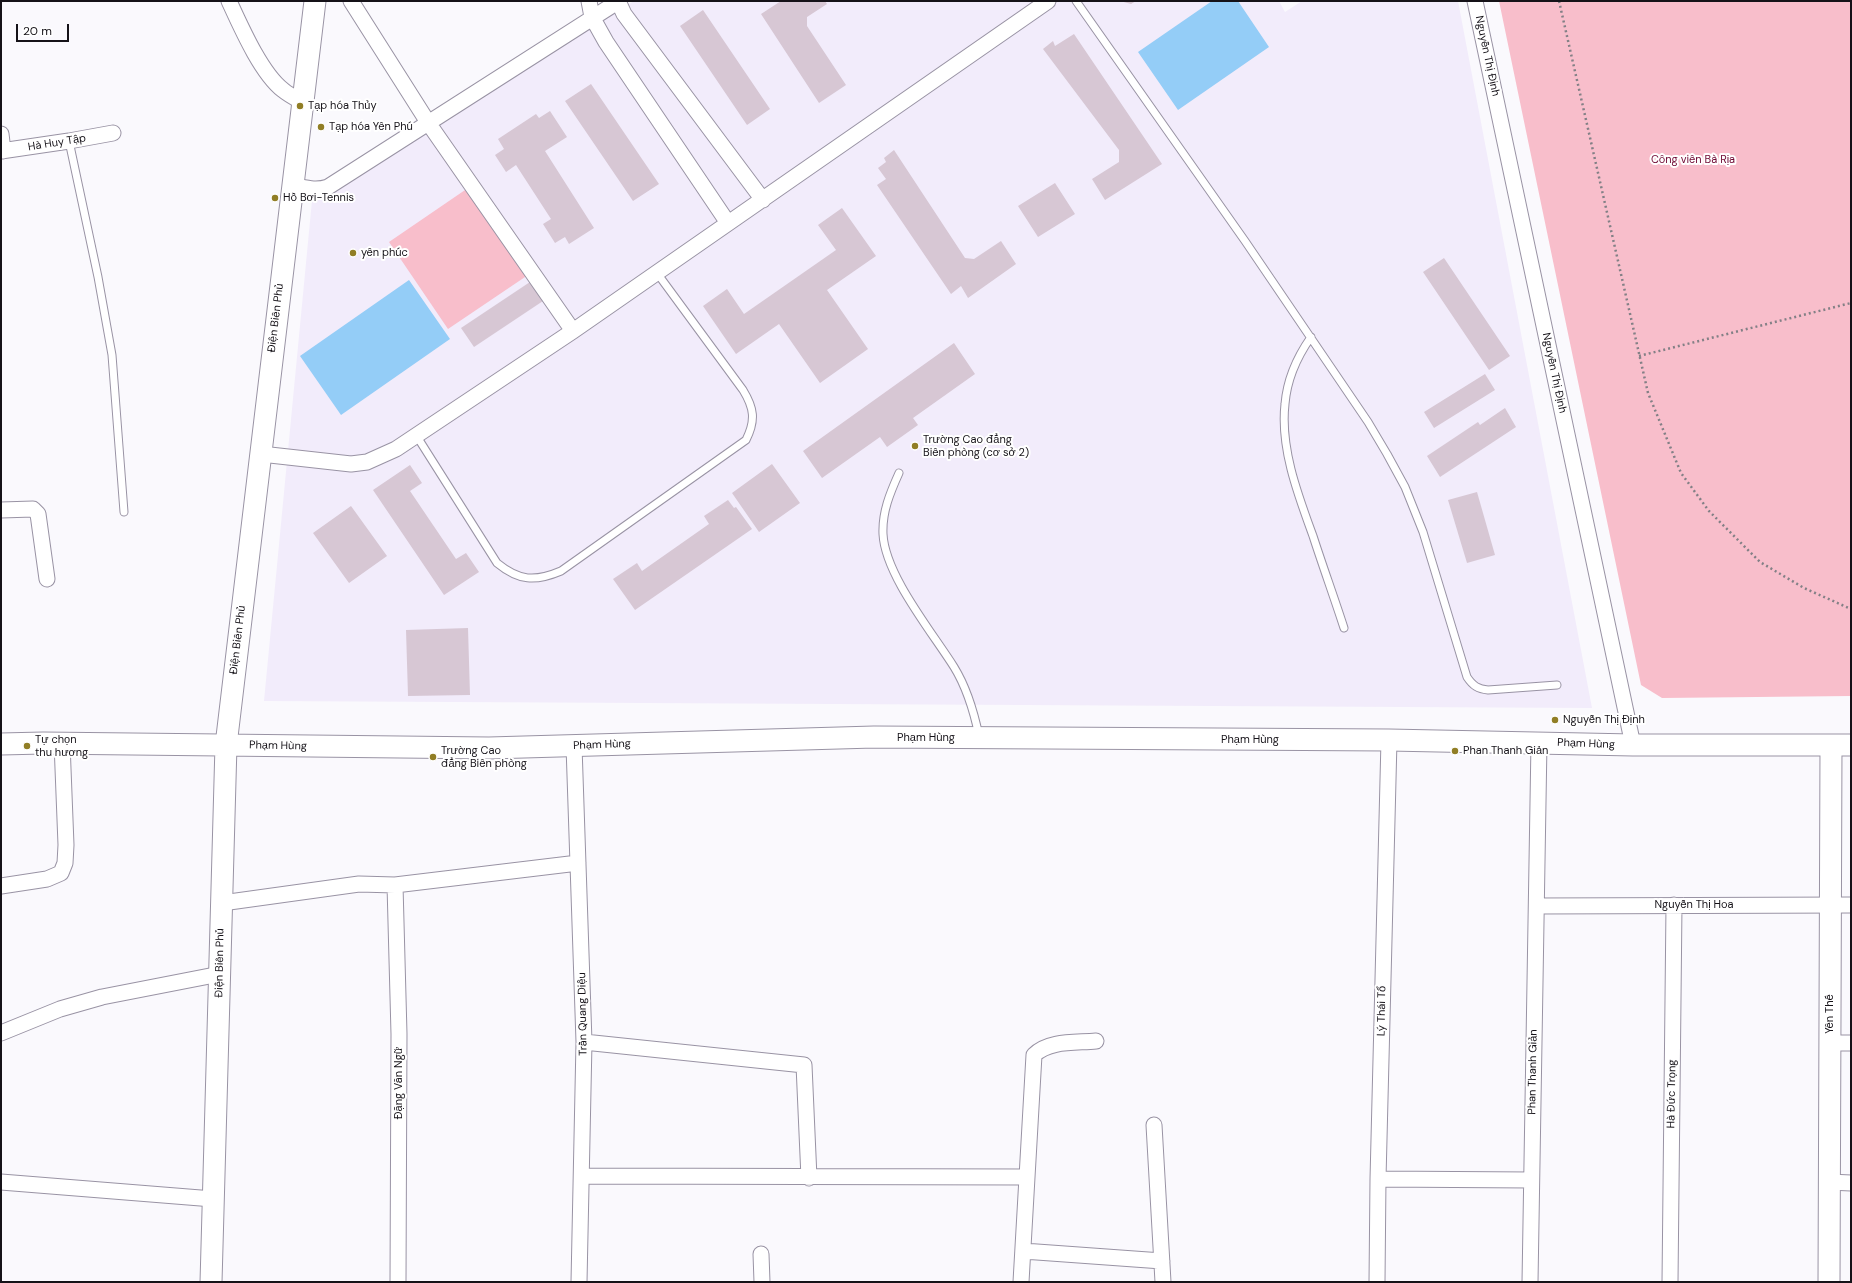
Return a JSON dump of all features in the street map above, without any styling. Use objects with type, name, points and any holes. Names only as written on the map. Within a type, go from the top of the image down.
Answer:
[{"type":"street","points":[[228,1],[264,68],[282,90],[304,104]]},
{"type":"street","name":"Điện Biên Phủ","points":[[211,1282],[226,745],[304,104],[315,1]]},
{"type":"street","points":[[351,1],[429,124],[573,332]]},
{"type":"street","points":[[588,1],[592,17],[606,42],[728,223]]},
{"type":"street","points":[[293,185],[311,189],[328,187],[429,124],[618,1],[624,14],[763,200]]},
{"type":"street","points":[[261,454],[351,464],[367,462],[391,452],[573,332],[1048,1]]},
{"type":"street","name":"Nguyễn Thị Định","points":[[1475,1],[1633,745]]},
{"type":"street","name":"Hà Huy Tập","points":[[2,151],[69,142],[113,133]]},
{"type":"street","points":[[1,134],[2,151]]},
{"type":"street","points":[[1,510],[33,509],[38,514],[47,578]]},
{"type":"street","name":"Phạm Hùng","points":[[1,744],[62,743],[489,748],[874,737],[1389,740],[1633,745],[1841,746]]},
{"type":"street","name":"Lý Thái Tổ","points":[[1377,1282],[1378,1179],[1389,740]]},
{"type":"street","name":"Phan Thanh Giản","points":[[1530,1282],[1539,742]]},
{"type":"street","points":[[1,886],[47,879],[61,873],[65,863],[66,845],[62,743]]},
{"type":"street","name":"Trần Quang Diệu","points":[[574,746],[584,1042],[579,1282]]},
{"type":"street","name":"Yên Thế","points":[[1829,1282],[1830,905],[1841,746]]},
{"type":"street","points":[[222,903],[359,884],[395,885],[578,863]]},
{"type":"street","name":"Đặng Văn Ngữ","points":[[395,885],[399,1034],[398,1282]]},
{"type":"street","name":"Hà Đức Trọng","points":[[1670,1282],[1674,905]]},
{"type":"street","name":"Nguyễn Thị Hoa","points":[[1537,906],[1851,905]]},
{"type":"street","points":[[1,1033],[60,1009],[102,997],[220,974]]},
{"type":"street","points":[[1021,1282],[1034,1055],[1048,1045],[1096,1041]]},
{"type":"street","points":[[584,1042],[804,1065],[808,1178]]},
{"type":"street","points":[[1830,1043],[1851,1043]]},
{"type":"street","points":[[1154,1125],[1163,1282]]},
{"type":"street","points":[[582,1176],[808,1178],[1026,1177]]},
{"type":"street","points":[[1378,1179],[1531,1180]]},
{"type":"street","points":[[1,1182],[213,1199]]},
{"type":"street","points":[[1829,1182],[1851,1183]]},
{"type":"street","points":[[1023,1251],[1162,1261]]},
{"type":"street","points":[[762,1254],[762,1282]]},
{"type":"lane","points":[[1076,1],[1245,241],[1368,422],[1405,487],[1423,532],[1467,677],[1472,684],[1479,689],[1488,690],[1557,685]]},
{"type":"lane","points":[[69,142],[98,276],[112,355],[124,512]]},
{"type":"lane","points":[[416,435],[498,563],[508,572],[522,578],[535,579],[547,577],[561,571],[746,440],[752,427],[750,401],[657,273]]},
{"type":"lane","points":[[1311,337],[1295,363],[1288,389],[1284,419],[1286,442],[1291,466],[1305,513],[1344,628]]},
{"type":"lane","points":[[899,473],[888,496],[884,515],[883,534],[886,553],[892,568],[921,618],[955,669],[974,715],[979,738]]},
{"type":"path","points":[[1559,1],[1648,392],[1681,474],[1709,511],[1760,562],[1804,588],[1851,609]]},
{"type":"path","points":[[1640,356],[1851,304]]},
{"type":"shaded area","name":"Trường Cao đẳng Biên phòng (cơ sở 2)","points":[[634,1],[1279,1],[1285,12],[1302,1],[1458,1],[1592,708],[264,701],[313,190]]},
{"type":"green space","name":"Công viên Bà Rịa","points":[[1499,1],[1851,1],[1851,696],[1662,698],[1641,685]]},
{"type":"green space","points":[[468,188],[528,275],[448,329],[389,242]]},
{"type":"water","points":[[1212,1],[1238,1],[1269,47],[1178,110],[1138,52]]},
{"type":"water","points":[[409,280],[450,339],[341,415],[300,356]]},
{"type":"building","points":[[781,1],[825,1],[827,4],[807,17],[807,26],[846,85],[819,103],[761,14]]},
{"type":"building","points":[[1120,1],[1136,1],[1131,4]]},
{"type":"building","points":[[703,10],[770,109],[747,125],[680,26]]},
{"type":"building","points":[[1074,34],[1162,164],[1105,200],[1092,179],[1119,162],[1119,150],[1043,49],[1053,41],[1055,46]]},
{"type":"building","points":[[591,84],[659,184],[633,201],[565,101]]},
{"type":"building","points":[[550,111],[567,137],[545,151],[594,228],[569,244],[565,237],[555,243],[543,224],[551,219],[516,165],[506,172],[495,155],[504,149],[498,139],[536,114],[539,118]]},
{"type":"building","points":[[894,150],[965,258],[974,259],[1001,241],[1016,264],[968,298],[961,286],[951,294],[877,185],[886,179],[878,168],[886,162],[884,158]]},
{"type":"building","points":[[1055,183],[1075,214],[1038,237],[1018,206]]},
{"type":"building","points":[[842,208],[876,256],[827,290],[868,349],[820,383],[779,324],[736,354],[703,306],[727,289],[744,314],[836,250],[818,225]]},
{"type":"building","points":[[1444,258],[1510,356],[1489,370],[1423,272]]},
{"type":"building","points":[[530,282],[543,301],[474,347],[461,328]]},
{"type":"building","points":[[954,343],[975,374],[913,418],[918,425],[887,447],[880,437],[822,478],[803,451]]},
{"type":"building","points":[[1485,374],[1495,390],[1434,428],[1424,412]]},
{"type":"building","points":[[1505,408],[1516,427],[1440,477],[1427,456],[1478,422],[1480,425]]},
{"type":"building","points":[[772,464],[800,503],[759,532],[732,493]]},
{"type":"building","points":[[410,465],[422,483],[410,491],[456,559],[466,553],[479,572],[444,595],[373,490]]},
{"type":"building","points":[[1477,492],[1495,555],[1467,563],[1448,500]]},
{"type":"building","points":[[728,500],[734,508],[736,507],[752,529],[635,610],[613,579],[637,563],[642,571],[709,524],[704,516]]},
{"type":"building","points":[[351,506],[387,556],[349,583],[313,533]]},
{"type":"building","points":[[468,628],[470,695],[408,696],[406,630]]},
{"type":"place","name":"Tạp hóa Thủy","points":[[300,106]]},
{"type":"place","name":"Tạp hóa Yên Phú","points":[[321,127]]},
{"type":"place","name":"Hồ Bơi-Tennis","points":[[275,198]]},
{"type":"place","name":"yên phúc","points":[[353,253]]},
{"type":"place","name":"Trường Cao đẳng Biên phòng (cơ sở 2)","points":[[915,446]]},
{"type":"place","name":"Nguyễn Thị Định","points":[[1555,720]]},
{"type":"place","name":"Tự chọn thu hương","points":[[27,746]]},
{"type":"place","name":"Phan Thanh Giản","points":[[1455,751]]},
{"type":"place","name":"Trường Cao đẳng Biên phòng","points":[[433,757]]}]
